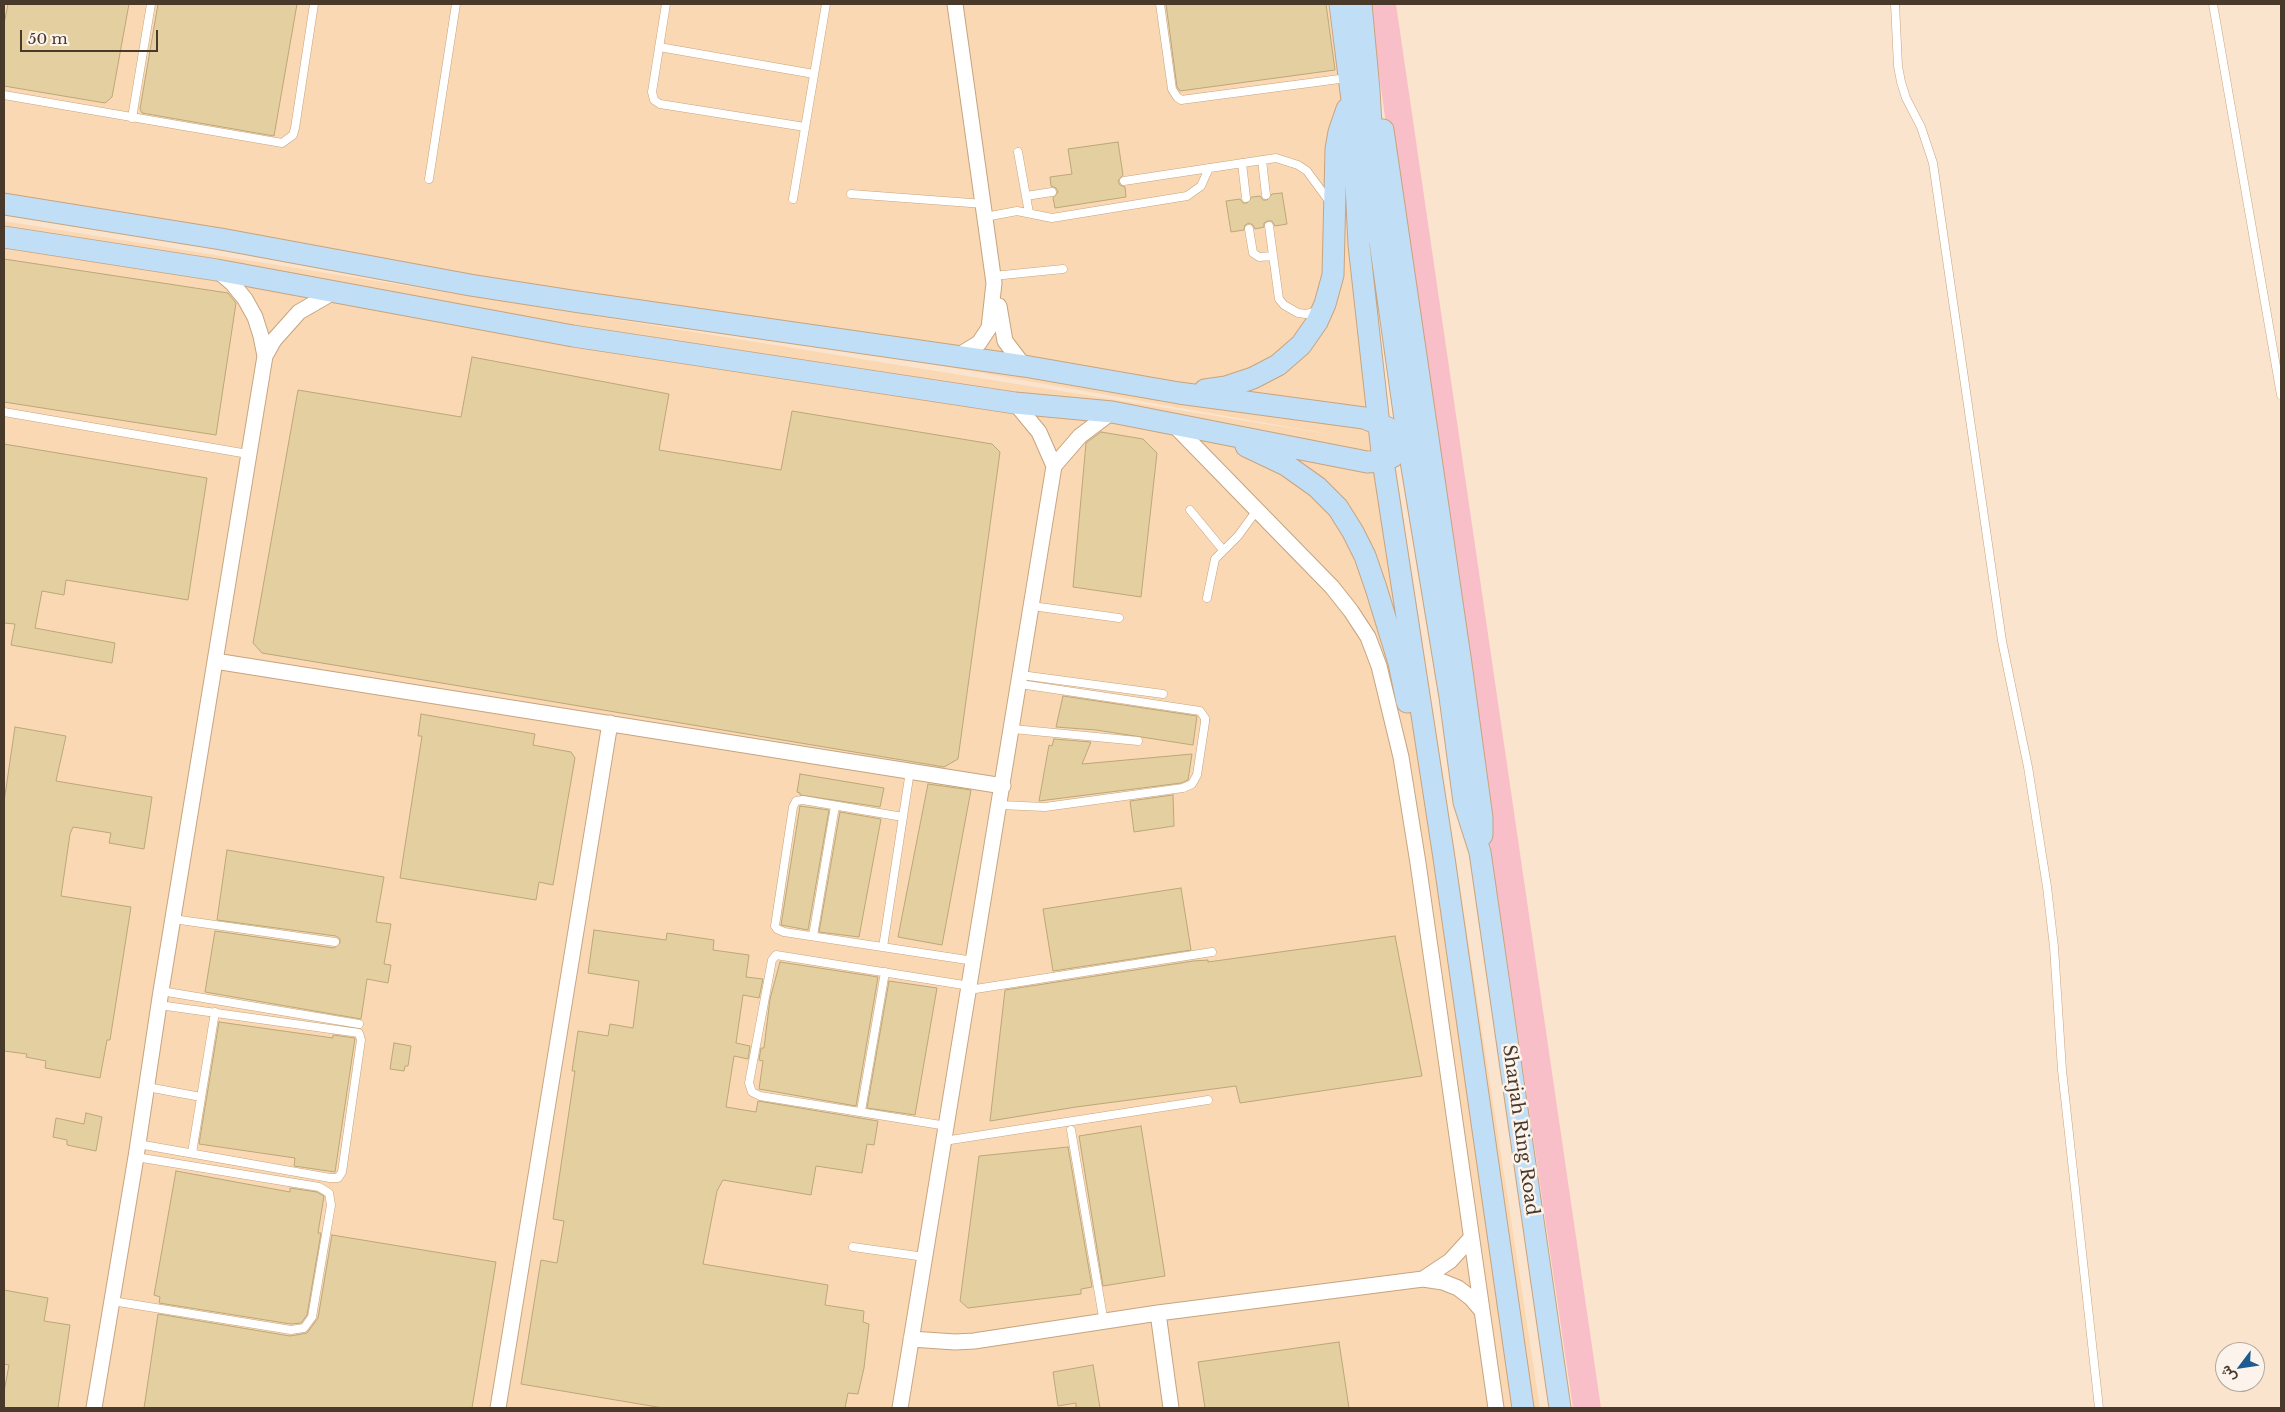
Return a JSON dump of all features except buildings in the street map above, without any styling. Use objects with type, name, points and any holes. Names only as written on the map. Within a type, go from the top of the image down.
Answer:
[{"type":"street","points":[[955,4],[993,279],[989,328],[979,343],[956,357]]},
{"type":"street","points":[[1340,4],[1350,77],[1359,245],[1378,423],[1444,858],[1523,1408]]},
{"type":"street","points":[[1361,4],[1378,96],[1461,664],[1482,818],[1480,852]]},
{"type":"street","points":[[1364,26],[1376,213],[1407,445],[1448,689],[1464,802],[1480,852]]},
{"type":"street","points":[[1179,393],[1226,387],[1253,378],[1278,364],[1301,344],[1323,310],[1333,275],[1336,149],[1339,132],[1352,100]]},
{"type":"street","points":[[4,204],[221,239],[470,285],[1024,366],[1179,393],[1364,418],[1388,428],[1407,445]]},
{"type":"street","points":[[4,237],[217,270],[332,293],[573,336],[1015,403],[1112,412],[1367,462],[1383,461],[1392,457],[1407,445]]},
{"type":"street","points":[[217,270],[245,299],[255,317],[265,356]]},
{"type":"street","points":[[993,279],[999,294],[1000,321],[1005,341],[1016,359],[1024,366]]},
{"type":"street","points":[[94,1408],[265,356],[274,340],[299,312],[332,293]]},
{"type":"street","points":[[1015,403],[1039,432],[1054,466]]},
{"type":"street","points":[[900,1408],[1013,729],[1054,466],[1080,436],[1112,412]]},
{"type":"street","points":[[1172,423],[1332,587],[1368,637],[1379,666],[1401,757],[1417,853],[1496,1408]]},
{"type":"street","points":[[1202,430],[1248,447],[1286,465],[1317,487],[1338,508],[1353,532],[1374,580],[1399,663],[1429,813],[1444,858]]},
{"type":"street","points":[[215,661],[1003,786]]},
{"type":"street","points":[[498,1408],[610,723]]},
{"type":"street","name":"Sharjah Ring Road","points":[[1480,852],[1560,1408]]},
{"type":"street","points":[[1423,1279],[1450,1261],[1471,1238]]},
{"type":"street","points":[[911,1339],[955,1342],[974,1341],[1104,1323],[1158,1313],[1423,1279],[1443,1282],[1458,1288],[1472,1298],[1482,1311]]},
{"type":"street","points":[[1158,1313],[1172,1408]]},
{"type":"lane","points":[[132,118],[151,4]]},
{"type":"lane","points":[[4,95],[275,143],[288,140],[293,135],[295,128],[314,4]]},
{"type":"lane","points":[[429,179],[456,4]]},
{"type":"lane","points":[[666,4],[652,96],[657,102],[805,128]]},
{"type":"lane","points":[[793,199],[826,4]]},
{"type":"lane","points":[[1160,4],[1172,89],[1181,100],[1350,77]]},
{"type":"lane","points":[[1895,4],[1898,66],[1901,82],[1906,98],[1921,127],[1933,163],[2002,641],[2028,767],[2047,887],[2054,947],[2062,1070],[2099,1408]]},
{"type":"lane","points":[[2214,4],[2281,395]]},
{"type":"lane","points":[[659,47],[814,74]]},
{"type":"lane","points":[[1018,152],[1029,213]]},
{"type":"lane","points":[[1124,181],[1276,158],[1287,160],[1307,171],[1315,179],[1336,211]]},
{"type":"lane","points":[[1262,160],[1266,195]]},
{"type":"lane","points":[[1242,163],[1246,198]]},
{"type":"lane","points":[[851,194],[984,211],[1017,211],[1052,218],[1187,196],[1201,186],[1210,168]]},
{"type":"lane","points":[[1026,196],[1052,192]]},
{"type":"lane","points":[[1270,226],[1277,294],[1284,305],[1291,310],[1306,314],[1323,310]]},
{"type":"lane","points":[[1249,230],[1253,253],[1259,257],[1273,256]]},
{"type":"lane","points":[[993,279],[1063,269]]},
{"type":"lane","points":[[4,412],[248,454]]},
{"type":"lane","points":[[1190,510],[1223,550]]},
{"type":"lane","points":[[1207,598],[1214,562],[1223,550],[1238,536],[1257,510]]},
{"type":"lane","points":[[1032,606],[1119,618]]},
{"type":"lane","points":[[1021,680],[1163,694]]},
{"type":"lane","points":[[1000,806],[1045,807],[1183,788],[1192,784],[1197,775],[1205,722],[1205,718],[1200,711],[1021,680]]},
{"type":"lane","points":[[1013,729],[1138,742]]},
{"type":"lane","points":[[883,947],[910,771]]},
{"type":"lane","points":[[903,817],[799,800],[793,807],[776,929],[784,932],[974,961]]},
{"type":"lane","points":[[813,936],[835,806]]},
{"type":"lane","points":[[172,919],[335,942]]},
{"type":"lane","points":[[1208,1100],[945,1134],[861,1111],[760,1096],[752,1092],[749,1083],[774,957],[779,955],[970,988],[1212,952]]},
{"type":"lane","points":[[861,1111],[885,972]]},
{"type":"lane","points":[[137,1151],[192,1153],[330,1178],[338,1178],[342,1172],[360,1036],[355,1032],[215,1012],[160,998]]},
{"type":"lane","points":[[160,998],[359,1024]]},
{"type":"lane","points":[[192,1153],[215,1012]]},
{"type":"lane","points":[[147,1087],[201,1097]]},
{"type":"lane","points":[[1071,1130],[1104,1323]]},
{"type":"lane","points":[[112,1301],[291,1330],[304,1328],[312,1317],[332,1199],[324,1189],[137,1151]]},
{"type":"lane","points":[[853,1247],[925,1256]]},
{"type":"shaded area","points":[[4,4],[1328,4],[1392,445],[1540,1408],[4,1408],[4,221],[1340,436],[4,201]]},
{"type":"shaded area","points":[[1369,4],[1396,4],[1601,1408],[1573,1408],[1443,526]]}]
